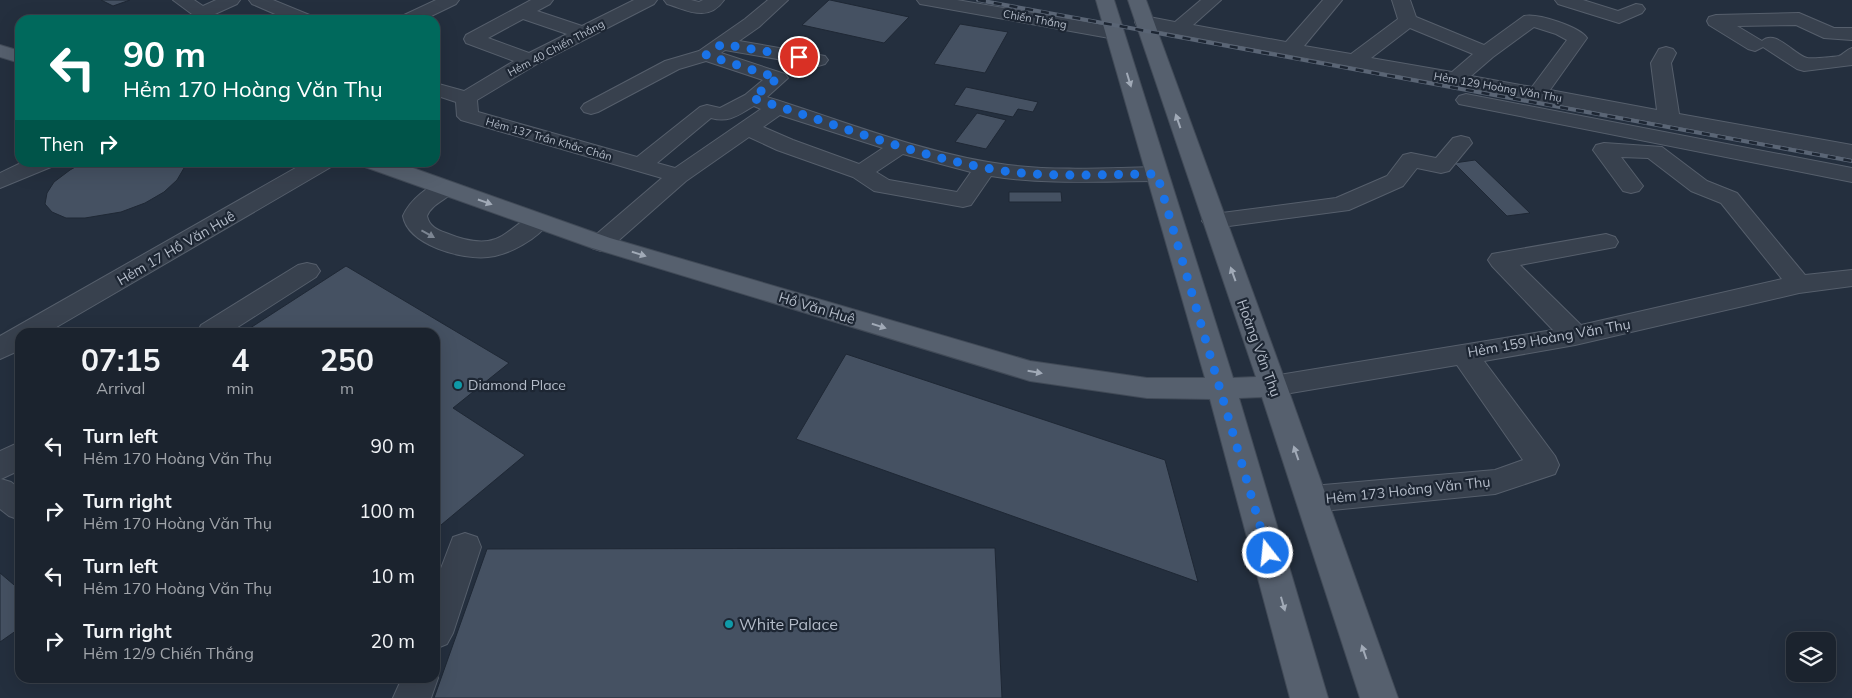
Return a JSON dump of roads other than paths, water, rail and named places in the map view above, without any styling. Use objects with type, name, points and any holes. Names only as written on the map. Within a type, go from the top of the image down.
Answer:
[{"type":"main road","name":"Hoàng Văn Thụ","points":[[1136,0],[1273,386],[1379,698]]},
{"type":"main road","points":[[1109,16],[1146,30]]},
{"type":"main road","points":[[1109,16],[1222,389],[1309,698]]},
{"type":"main road","points":[[0,51],[15,56]]},
{"type":"main road","name":"Hồ Văn Huê","points":[[387,167],[601,243],[1030,371],[1147,388],[1222,389],[1273,386]]},
{"type":"street","points":[[182,0],[205,15]]},
{"type":"street","points":[[208,15],[231,0]]},
{"type":"street","points":[[419,15],[450,0]]},
{"type":"street","points":[[530,60],[472,39],[544,0]]},
{"type":"street","name":"Hẻm 40 Chiến Thắng","points":[[466,98],[530,60],[648,0]]},
{"type":"street","points":[[673,0],[701,9],[716,0]]},
{"type":"street","points":[[592,108],[672,65],[714,49],[752,23],[780,0]]},
{"type":"street","name":"Chiến Thắng","points":[[926,0],[1109,16]]},
{"type":"street","name":"Chiến Thắng","points":[[1025,0],[1109,16]]},
{"type":"street","points":[[1179,28],[1212,0]]},
{"type":"street","points":[[1291,49],[1332,0]]},
{"type":"street","points":[[1401,0],[1408,20],[1486,53]]},
{"type":"street","points":[[273,2],[296,15]]},
{"type":"street","points":[[1563,30],[1571,3],[1619,17],[1636,8]]},
{"type":"street","points":[[522,12],[583,33]]},
{"type":"street","points":[[1852,34],[1830,34],[1799,19],[1716,21],[1804,65],[1844,61],[1852,54]]},
{"type":"street","points":[[1355,61],[1408,20]]},
{"type":"street","points":[[1456,79],[1486,53],[1531,20],[1563,30],[1578,38],[1538,94]]},
{"type":"street","name":"Hẻm 129 Hoàng Văn Thụ","points":[[1146,30],[1179,28],[1852,152]]},
{"type":"street","name":"Hẻm 129 Hoàng Văn Thụ","points":[[1146,30],[1852,175]]},
{"type":"street","points":[[714,49],[818,60]]},
{"type":"street","points":[[641,165],[706,110],[723,115],[752,98],[778,78],[714,49]]},
{"type":"street","points":[[1666,53],[1661,62],[1669,118]]},
{"type":"street","points":[[440,90],[466,98]]},
{"type":"street","name":"Hẻm 137 Trần Khắc Chân","points":[[466,98],[468,116],[678,176]]},
{"type":"street","points":[[752,98],[901,146],[986,168],[1029,174],[1157,174]]},
{"type":"street","points":[[601,243],[678,176],[779,106]]},
{"type":"street","points":[[748,128],[785,146],[861,172],[882,186],[964,200],[986,168]]},
{"type":"street","points":[[1214,221],[1341,205],[1394,181],[1411,160],[1441,166],[1461,143]]},
{"type":"street","points":[[861,172],[901,146]]},
{"type":"street","points":[[1631,186],[1604,150],[1654,152],[1699,186],[1730,198],[1799,284]]},
{"type":"street","points":[[0,181],[32,167]]},
{"type":"street","name":"Hẻm 17 Hồ Văn Huê","points":[[35,328],[314,167]]},
{"type":"street","points":[[445,188],[420,207],[415,216],[416,224],[420,229],[433,237],[475,250],[490,249],[509,243],[538,221]]},
{"type":"street","points":[[1575,336],[1502,260],[1606,242]]},
{"type":"street","points":[[217,328],[307,271]]},
{"type":"street","name":"Hẻm 159 Hoàng Văn Thụ","points":[[1273,386],[1463,353],[1575,336],[1799,284],[1849,281]]},
{"type":"street","points":[[0,349],[15,340]]},
{"type":"street","name":"Hẻm 173 Hoàng Văn Thụ","points":[[1312,499],[1495,482],[1544,465],[1463,353]]},
{"type":"street","points":[[0,467],[15,457]]},
{"type":"street","points":[[0,491],[15,503]]},
{"type":"street","points":[[440,618],[465,546]]},
{"type":"street","points":[[412,698],[418,683]]},
{"type":"railway","points":[[978,0],[1852,161]]},
{"type":"place","name":"Diamond Place","points":[[458,385]]},
{"type":"place","name":"White Palace","points":[[729,624]]}]
